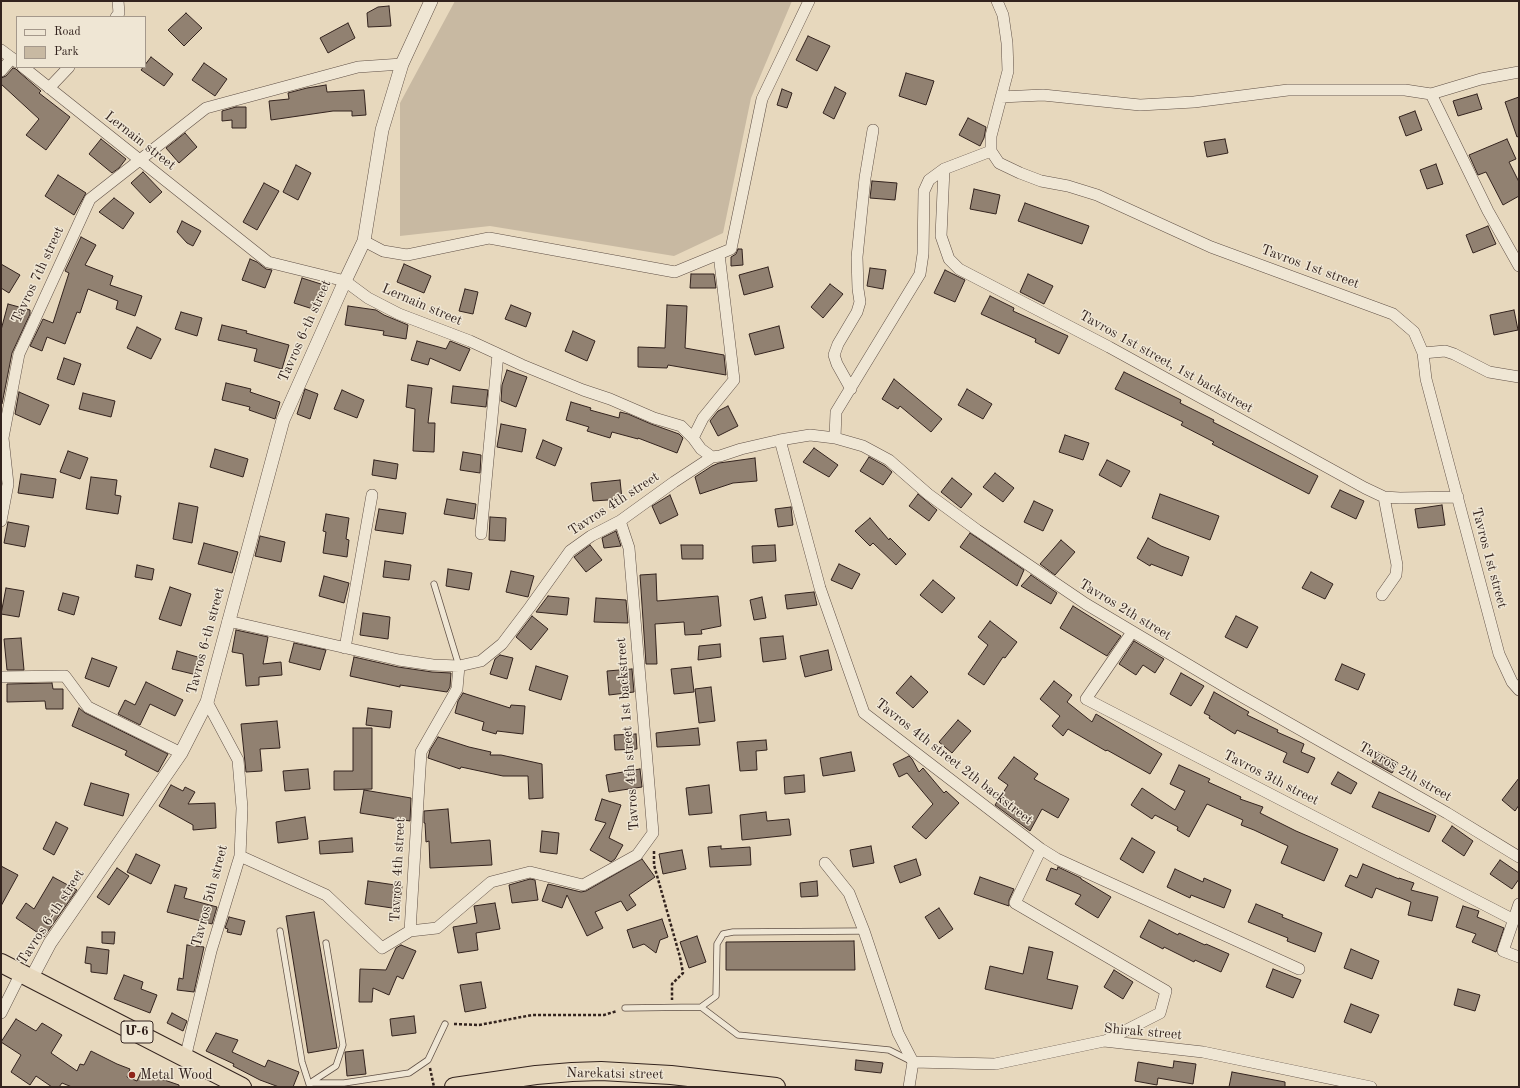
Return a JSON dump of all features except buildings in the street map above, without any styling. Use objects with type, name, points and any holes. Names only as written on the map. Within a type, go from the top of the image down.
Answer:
[{"type":"highway","name":"Մ-6","points":[[1,963],[242,1087]]},
{"type":"highway","name":"Narekatsi street","points":[[454,1087],[536,1075],[572,1072],[601,1072],[671,1075],[776,1087]]},
{"type":"street","points":[[117,16],[119,13],[118,1]]},
{"type":"street","name":"Tavros 6-th street","points":[[26,976],[181,753],[207,702],[283,420],[364,242],[382,130],[402,64],[431,1]]},
{"type":"street","points":[[364,242],[383,251],[407,255],[489,238],[675,272],[731,249],[762,99],[809,1]]},
{"type":"street","points":[[835,438],[836,412],[920,274],[923,254],[924,191],[929,180],[944,170],[991,151],[991,136],[1008,70],[1007,43],[1003,15],[997,1]]},
{"type":"street","points":[[1,50],[15,60],[1,70]]},
{"type":"street","name":"Tavros 7th street","points":[[1,521],[8,484],[3,438],[19,354],[90,199],[206,108],[358,67],[402,64]]},
{"type":"street","name":"Lernain street","points":[[24,68],[268,262],[345,281],[368,298],[399,314],[470,341],[583,390],[610,399],[654,418],[681,426],[701,449],[712,457]]},
{"type":"street","points":[[49,88],[68,68]]},
{"type":"street","points":[[1001,97],[1043,95],[1140,105],[1194,102],[1288,90],[1405,90],[1431,94],[1481,78],[1519,72]]},
{"type":"street","points":[[1431,94],[1488,211],[1519,266]]},
{"type":"street","points":[[850,389],[834,355],[838,344],[857,312],[860,302],[857,257],[865,178],[873,130]]},
{"type":"street","name":"Tavros 1st street","points":[[991,151],[999,163],[1020,174],[1041,181],[1068,186],[1097,195],[1211,247],[1393,314],[1414,332],[1423,352],[1426,379],[1499,654],[1512,682],[1519,690]]},
{"type":"street","name":"Tavros 1st street, 1st backstreet","points":[[944,170],[941,236],[949,259],[959,269],[1108,347],[1384,497],[1458,497]]},
{"type":"street","points":[[693,438],[703,418],[734,380],[719,254]]},
{"type":"street","points":[[1423,352],[1445,351],[1454,354],[1488,372],[1519,377]]},
{"type":"street","points":[[481,534],[498,354]]},
{"type":"street","name":"Tavros 2th street","points":[[712,457],[780,440],[810,435],[835,438],[863,446],[890,460],[928,494],[1008,552],[1086,604],[1234,692],[1447,813],[1519,857]]},
{"type":"street","name":"Tavros 4th street 2th backstreet","points":[[780,440],[820,588],[864,713],[1041,849],[1057,859],[1299,969]]},
{"type":"street","name":"Tavros 4th street","points":[[228,621],[399,660],[433,665],[459,666],[481,661],[502,644],[570,550],[591,536],[620,521],[712,457]]},
{"type":"street","points":[[345,648],[372,495]]},
{"type":"street","points":[[1382,595],[1396,575],[1397,565],[1384,497]]},
{"type":"street","name":"Tavros 4th street 1st backstreet","points":[[410,931],[437,928],[491,882],[530,872],[583,885],[637,855],[653,833],[629,548],[620,521]]},
{"type":"street","name":"Tavros 3th street","points":[[1132,632],[1086,699],[1514,920]]},
{"type":"street","name":"Tavros 4th street","points":[[240,856],[326,895],[382,948],[410,931],[421,752],[457,689],[459,666]]},
{"type":"street","points":[[1,677],[65,676],[88,707],[181,753]]},
{"type":"street","name":"Tavros 5th street","points":[[184,1056],[211,951],[240,856],[242,808],[238,760],[207,702]]},
{"type":"street","points":[[1041,849],[1015,903],[1166,991],[1160,1013],[1104,1041]]},
{"type":"street","points":[[825,863],[849,893],[864,931],[898,1033],[913,1062],[909,1087]]},
{"type":"street","points":[[1519,904],[1503,951],[1519,957]]},
{"type":"street","points":[[1,1013],[26,976]]},
{"type":"street","name":"Shirak street","points":[[913,1062],[995,1064],[1104,1041],[1203,1052],[1371,1087]]},
{"type":"lane","points":[[434,584],[459,666]]},
{"type":"lane","points":[[280,931],[302,1062],[310,1085]]},
{"type":"lane","points":[[625,1008],[701,1006],[716,996],[717,944],[723,934],[733,932],[864,931]]},
{"type":"lane","points":[[310,1085],[336,1066],[343,1045],[326,943]]},
{"type":"lane","points":[[701,1006],[738,1034],[889,1050],[913,1062]]},
{"type":"lane","points":[[310,1085],[344,1083],[409,1074],[428,1060],[445,1024]]},
{"type":"path","points":[[653,833],[654,865],[680,957],[683,974],[672,984],[672,1007]]},
{"type":"path","points":[[445,1024],[479,1025],[532,1015],[604,1015],[625,1008]]},
{"type":"path","points":[[432,1078],[434,1087]]},
{"type":"green space","points":[[455,1],[792,1],[751,98],[723,233],[674,256],[490,226],[400,236],[400,103]]},
{"type":"place","name":"Metal Wood","points":[[132,1075]]}]
